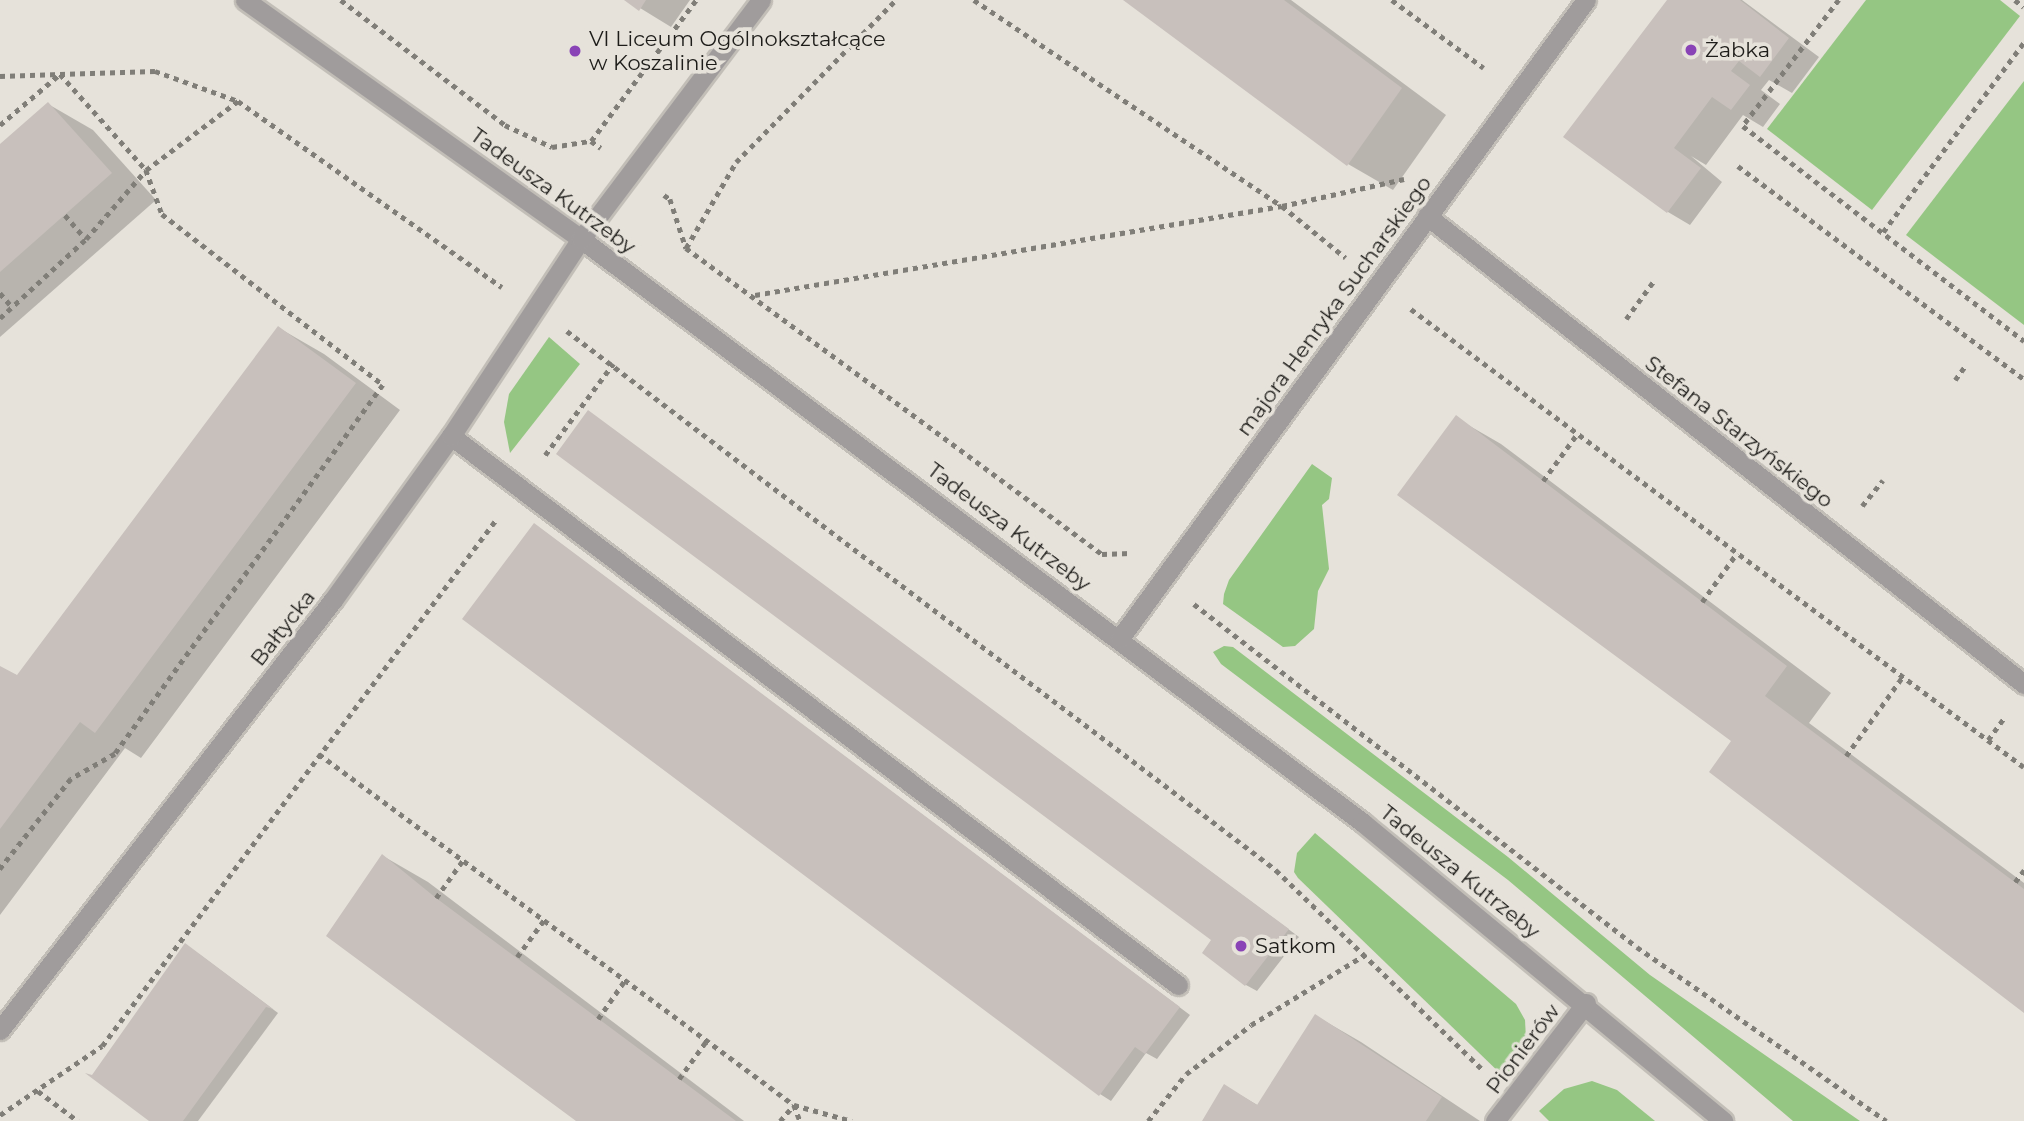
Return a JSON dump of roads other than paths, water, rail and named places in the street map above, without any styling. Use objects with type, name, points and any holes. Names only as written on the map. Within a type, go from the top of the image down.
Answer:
[{"type":"street","name":"Tadeusza Kutrzeby","points":[[245,0],[582,239],[1120,638],[1362,822],[1586,1003],[1723,1121]]},
{"type":"street","name":"Bałtycka","points":[[0,1030],[333,600],[451,436],[582,239],[761,0]]},
{"type":"street","name":"majora Henryka Sucharskiego","points":[[1120,638],[1586,0]]},
{"type":"street","name":"Stefana Starzyńskiego","points":[[1427,216],[2024,684]]},
{"type":"street","points":[[451,436],[1178,985]]},
{"type":"street","name":"Pionierów","points":[[1495,1121],[1515,1100],[1586,1003]]},
{"type":"place","name":"Żabka","points":[[1691,50]]},
{"type":"place","name":"VI Liceum Ogólnokształcące w Koszalinie","points":[[575,51]]},
{"type":"place","name":"Satkom","points":[[1241,946]]}]
